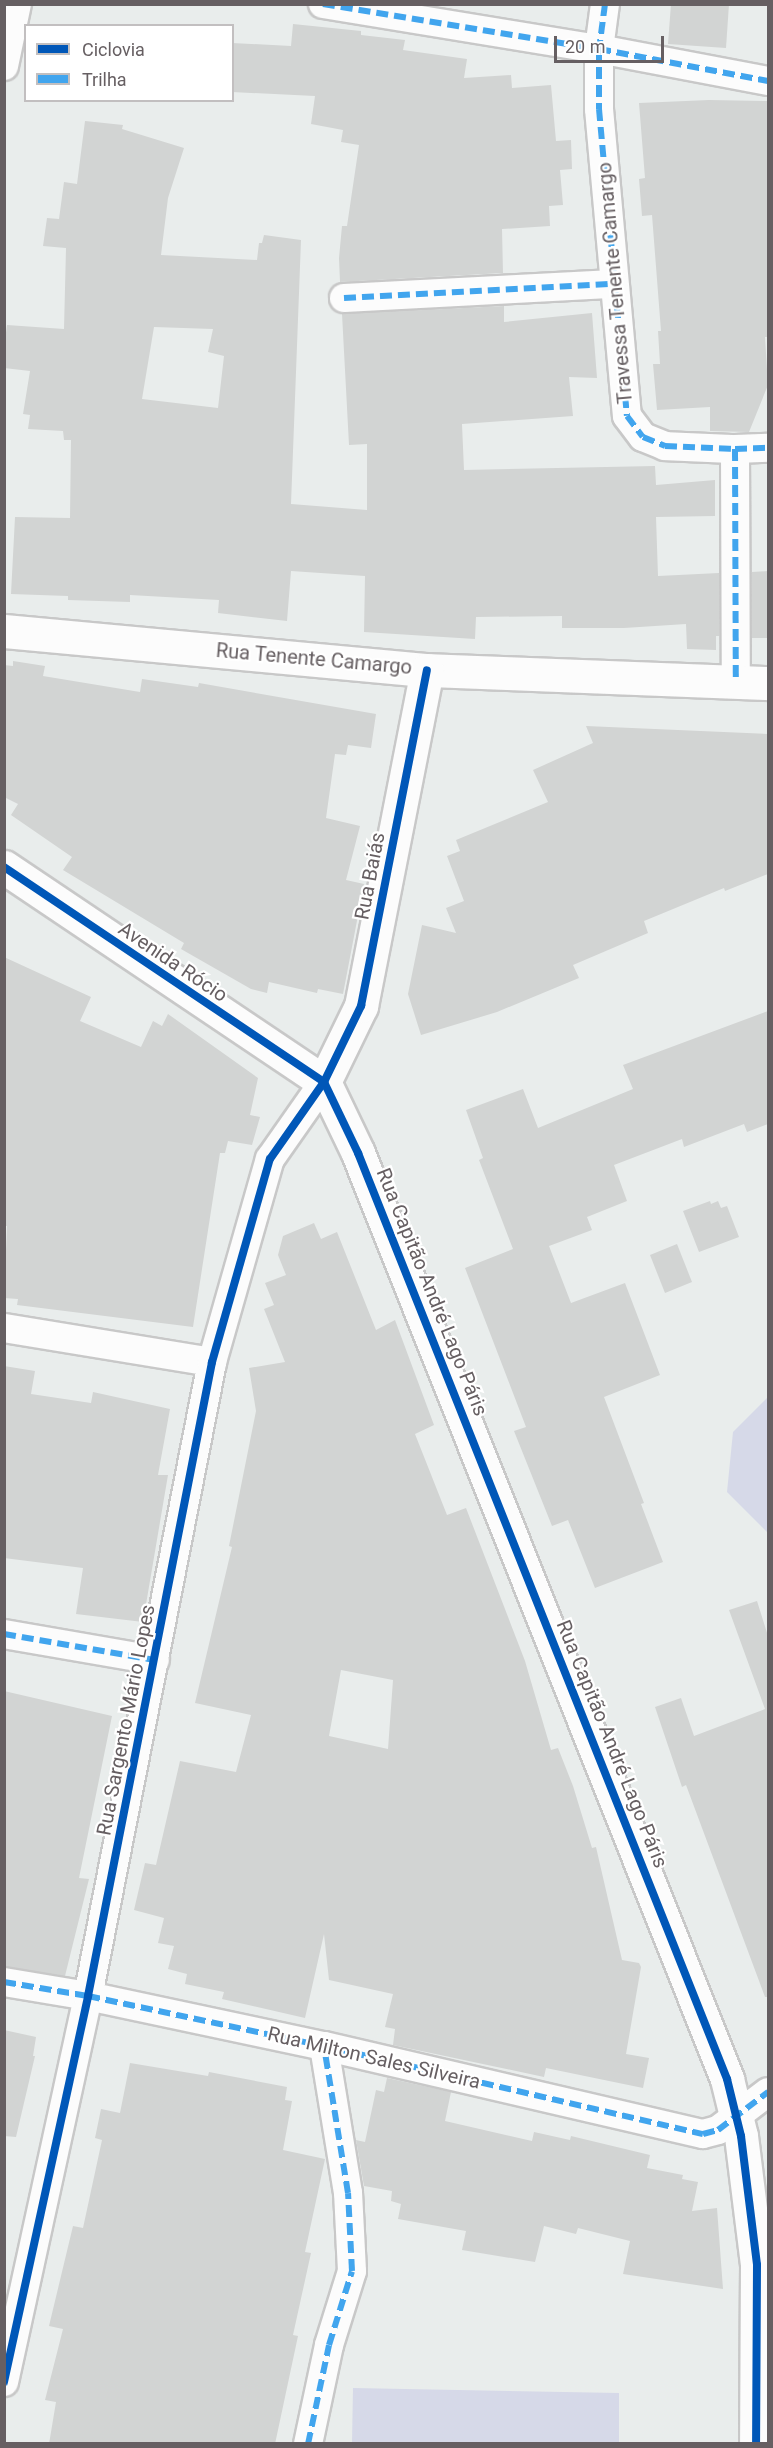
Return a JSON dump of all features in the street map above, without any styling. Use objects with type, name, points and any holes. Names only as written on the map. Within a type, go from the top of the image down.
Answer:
[{"type":"street","points":[[4,66],[16,4]]},
{"type":"street","points":[[323,4],[599,49],[768,81]]},
{"type":"street","name":"Travessa Tenente Camargo","points":[[605,4],[599,49],[599,109],[627,416],[643,436],[665,446],[768,448]]},
{"type":"street","points":[[344,298],[614,284]]},
{"type":"street","points":[[735,449],[736,682]]},
{"type":"street","name":"Rua Tenente Camargo","points":[[4,631],[427,670],[768,683]]},
{"type":"street","name":"Rua Baiás","points":[[324,1082],[361,1006],[427,670]]},
{"type":"street","name":"Avenida Rócio","points":[[4,867],[324,1082]]},
{"type":"street","name":"Rua Sargento Mário Lopes","points":[[4,2382],[88,1996],[212,1362],[270,1159],[324,1082]]},
{"type":"street","name":"Rua Capitão André Lago Páris","points":[[324,1082],[358,1153],[727,2079],[741,2136],[757,2265],[756,2444]]},
{"type":"street","points":[[4,1328],[212,1362]]},
{"type":"street","points":[[4,1634],[155,1660]]},
{"type":"street","name":"Rua Milton Sales Silveira","points":[[4,1982],[88,1996],[324,2046],[703,2134],[718,2130],[768,2091]]},
{"type":"street","points":[[308,2444],[329,2345],[351,2271],[348,2193],[324,2046]]},
{"type":"shaded area","points":[[768,1397],[768,1533],[727,1492],[733,1432]]},
{"type":"shaded area","points":[[353,2388],[619,2393],[619,2443],[352,2443]]},
{"type":"building","points":[[671,4],[729,4],[726,48],[668,44]]},
{"type":"building","points":[[293,24],[361,31],[361,35],[405,40],[403,50],[467,59],[464,78],[511,75],[512,88],[551,85],[556,141],[571,140],[572,169],[560,170],[563,205],[549,206],[550,226],[502,229],[503,273],[340,282],[339,258],[342,226],[347,226],[359,145],[341,142],[343,130],[311,124],[315,96],[234,92],[234,43],[291,46]]},
{"type":"building","points":[[709,100],[768,101],[768,337],[765,337],[768,385],[749,432],[710,431],[710,407],[657,410],[653,364],[660,364],[658,331],[661,331],[652,215],[642,216],[639,179],[645,178],[639,103]]},
{"type":"building","points":[[85,121],[123,125],[122,129],[184,148],[168,198],[161,255],[257,260],[259,243],[262,243],[264,235],[301,240],[291,504],[367,510],[367,444],[349,445],[342,314],[504,306],[504,322],[592,313],[597,378],[569,377],[573,416],[462,424],[464,470],[655,466],[656,485],[715,480],[715,516],[656,517],[658,576],[719,573],[719,636],[716,636],[716,650],[687,649],[686,624],[624,628],[562,628],[562,616],[476,617],[475,639],[364,632],[365,576],[291,571],[287,621],[218,613],[219,600],[130,595],[130,602],[68,600],[68,596],[11,594],[15,517],[70,518],[71,440],[64,440],[63,431],[28,429],[30,415],[23,414],[30,371],[4,368],[7,325],[64,329],[66,248],[43,246],[47,218],[59,219],[64,182],[77,184]],"holes":[[[154,327],[213,329],[208,352],[224,356],[218,408],[142,399]]]},
{"type":"building","points":[[768,571],[768,638],[752,638],[752,572]]},
{"type":"building","points":[[13,661],[45,666],[43,676],[140,692],[142,679],[198,687],[199,683],[376,714],[371,748],[348,745],[346,755],[335,754],[326,818],[360,826],[346,880],[364,884],[343,994],[318,989],[317,993],[269,982],[267,993],[251,989],[181,949],[184,943],[63,870],[72,857],[11,815],[18,804],[4,797],[4,665],[13,666]]},
{"type":"building","points":[[586,726],[768,734],[768,874],[725,891],[724,888],[644,921],[648,933],[573,965],[579,978],[497,1012],[421,1035],[408,994],[422,925],[456,933],[446,908],[464,901],[447,856],[460,851],[456,840],[548,802],[533,770],[593,743]]},
{"type":"building","points":[[4,957],[91,997],[80,1021],[141,1047],[153,1021],[162,1026],[168,1014],[258,1078],[250,1115],[260,1117],[252,1145],[228,1141],[225,1153],[220,1153],[193,1327],[17,1305],[18,1299],[4,1298],[7,1226],[4,1226]]},
{"type":"building","points":[[768,1011],[768,1124],[747,1132],[744,1124],[684,1147],[682,1139],[614,1165],[627,1201],[587,1217],[592,1230],[549,1246],[571,1303],[625,1283],[660,1375],[604,1397],[644,1503],[641,1504],[663,1562],[595,1588],[568,1520],[552,1526],[514,1431],[526,1427],[465,1268],[513,1249],[479,1160],[483,1158],[466,1110],[523,1089],[538,1128],[633,1089],[623,1065]]},
{"type":"building","points":[[710,1201],[711,1204],[718,1201],[721,1208],[727,1206],[739,1237],[699,1252],[683,1211]]},
{"type":"building","points":[[314,1223],[321,1239],[337,1232],[376,1330],[395,1320],[434,1425],[415,1434],[447,1515],[466,1508],[525,1661],[551,1750],[558,1748],[573,1786],[592,1848],[596,1847],[622,1960],[639,1963],[641,1967],[626,2054],[649,2058],[643,2088],[546,2068],[544,2077],[393,2045],[395,2029],[385,2027],[393,1994],[329,1980],[324,1934],[305,2018],[222,1999],[224,1992],[185,1984],[187,1974],[168,1969],[174,1946],[158,1943],[164,1918],[134,1910],[145,1863],[156,1865],[180,1761],[236,1772],[251,1715],[195,1703],[232,1547],[229,1546],[256,1411],[249,1368],[285,1362],[264,1309],[274,1305],[265,1283],[286,1275],[278,1255],[283,1236]],"holes":[[[341,1670],[393,1680],[388,1749],[329,1736]]]},
{"type":"building","points":[[677,1244],[692,1282],[665,1293],[650,1255]]},
{"type":"building","points":[[4,1366],[35,1371],[31,1394],[91,1403],[93,1392],[170,1409],[158,1475],[168,1475],[143,1622],[76,1614],[83,1568],[4,1558]]},
{"type":"building","points":[[757,1601],[768,1636],[768,1997],[765,1997],[686,1785],[682,1787],[655,1707],[681,1698],[694,1736],[765,1709],[729,1610]]},
{"type":"building","points":[[4,1691],[112,1716],[79,1878],[89,1879],[65,1976],[4,1966]]},
{"type":"building","points":[[4,2030],[36,2037],[33,2056],[35,2056],[16,2137],[4,2136]]},
{"type":"building","points":[[130,2063],[208,2076],[209,2072],[287,2087],[285,2100],[292,2101],[283,2150],[325,2159],[305,2252],[311,2253],[293,2335],[298,2336],[275,2444],[49,2444],[56,2402],[45,2400],[63,2329],[49,2326],[73,2226],[83,2228],[102,2140],[95,2138],[101,2109],[120,2113]]},
{"type":"building","points":[[387,2078],[451,2092],[445,2121],[532,2141],[534,2132],[570,2140],[571,2136],[650,2155],[647,2168],[683,2175],[682,2179],[698,2182],[692,2211],[717,2208],[723,2289],[623,2274],[630,2241],[578,2228],[576,2234],[544,2226],[535,2262],[462,2250],[466,2231],[398,2219],[401,2204],[391,2201],[392,2191],[364,2186],[356,2140],[365,2142],[376,2090],[384,2092]]},
{"type":"marked path","points":[[323,4],[599,49],[768,81]]},
{"type":"marked path","points":[[605,4],[599,49],[599,109],[627,416],[643,437],[665,446],[735,449],[736,682]]},
{"type":"marked path","points":[[344,298],[614,284]]},
{"type":"marked path","points":[[735,449],[768,448]]},
{"type":"marked path","points":[[4,1634],[155,1660]]},
{"type":"marked path","points":[[4,1982],[88,1996],[324,2046],[703,2134],[718,2130],[768,2092]]},
{"type":"marked path","points":[[308,2444],[329,2345],[352,2271],[348,2193],[324,2046]]},
{"type":"cycle path","points":[[4,2382],[88,1996],[212,1362],[270,1159],[324,1082],[361,1006],[427,670]]},
{"type":"cycle path","points":[[4,867],[324,1082]]},
{"type":"cycle path","points":[[324,1082],[358,1153],[727,2079],[741,2136],[757,2265],[756,2444]]}]
